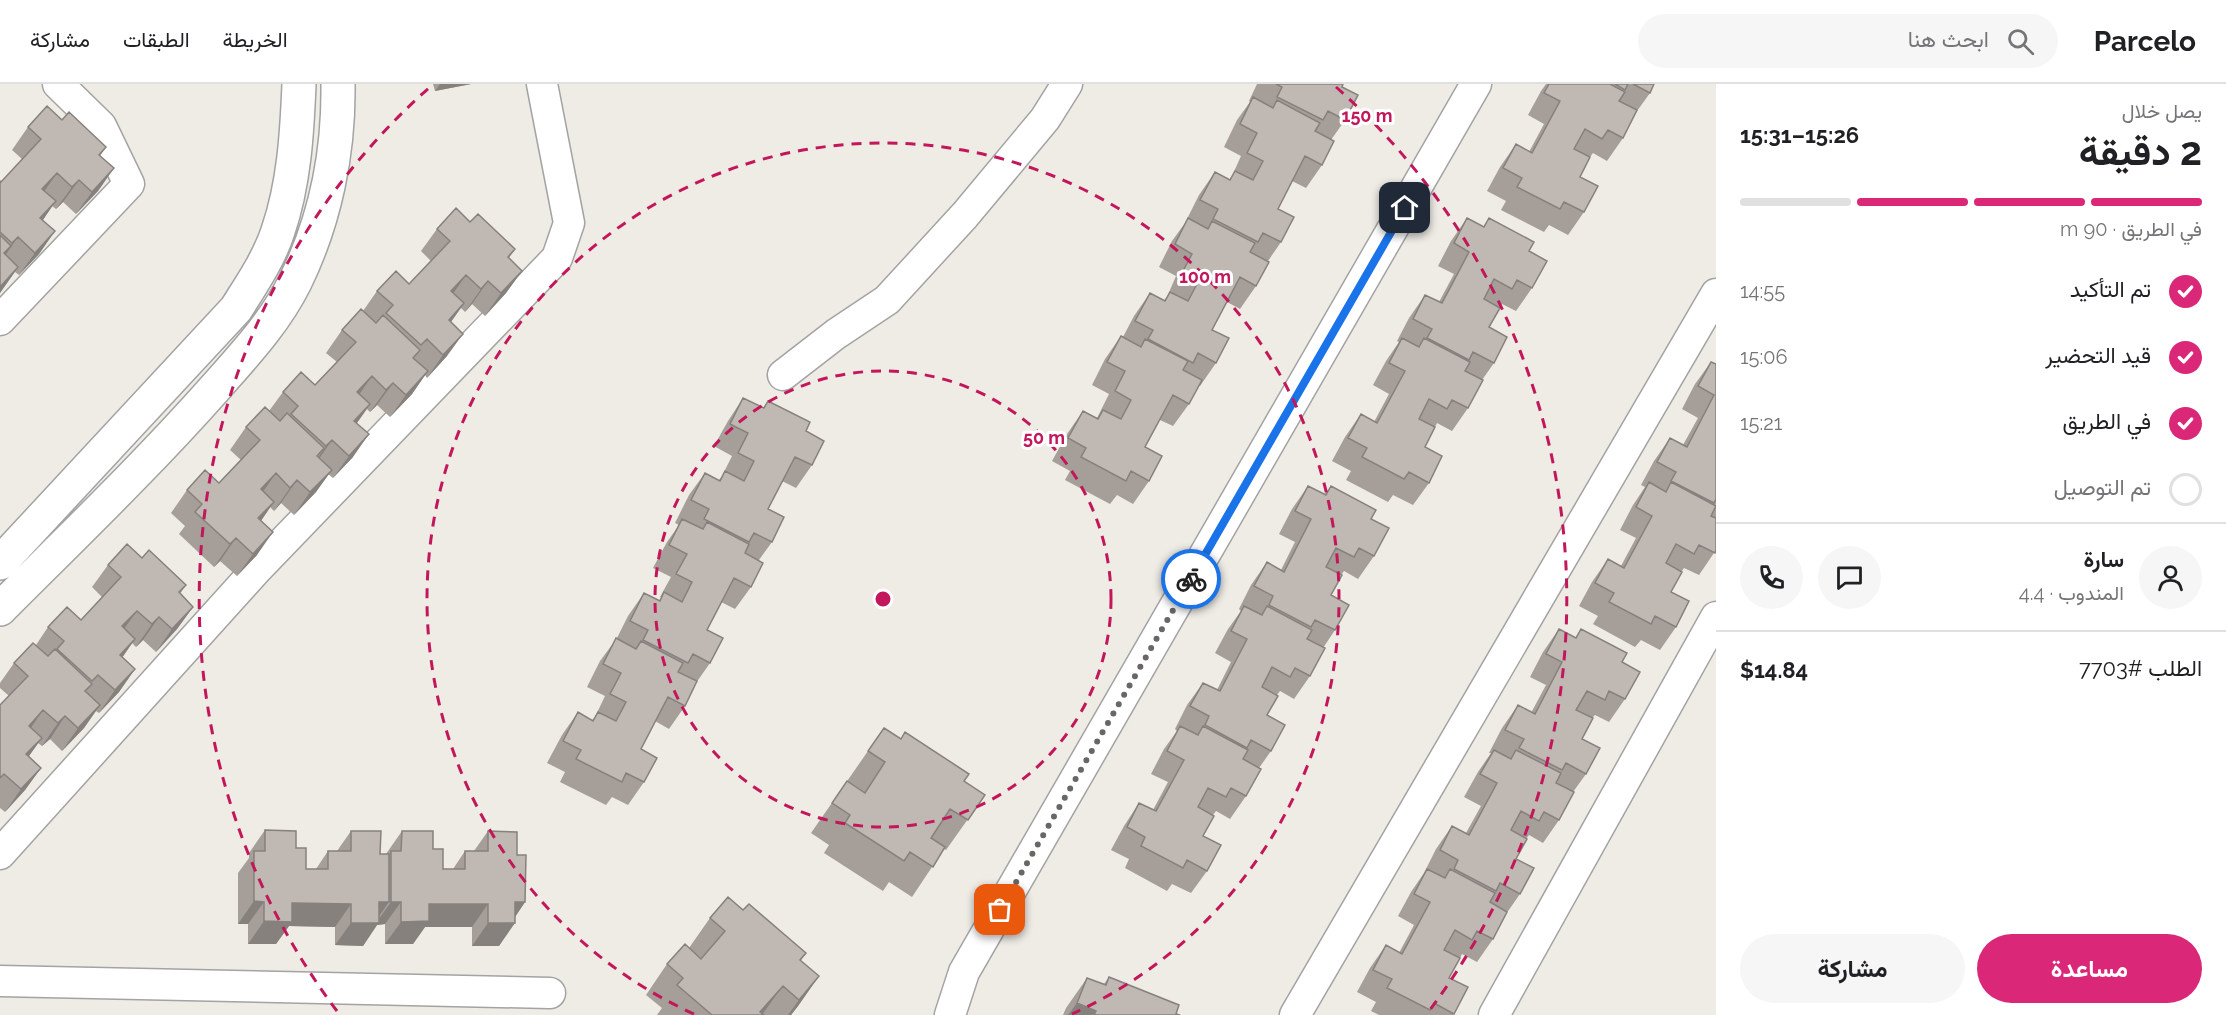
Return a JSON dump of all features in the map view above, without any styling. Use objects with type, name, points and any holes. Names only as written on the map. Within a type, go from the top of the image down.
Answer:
[{"type":"street","points":[[0,320],[129,184],[102,126],[58,84]]},
{"type":"street","points":[[0,563],[236,309],[261,268],[278,233],[290,187],[297,132],[299,84]]},
{"type":"street","points":[[0,609],[164,446],[269,326],[294,284],[314,239],[329,185],[339,119],[338,84]]},
{"type":"street","points":[[0,854],[258,568],[557,258],[569,223],[542,84]]},
{"type":"street","points":[[783,375],[836,334],[887,300],[965,215],[1045,119],[1067,84]]},
{"type":"street","points":[[950,1015],[964,972],[1476,84]]},
{"type":"street","points":[[1295,1015],[1716,294]]},
{"type":"street","points":[[1494,1015],[1716,617]]},
{"type":"street","points":[[0,981],[550,993]]},
{"type":"building","points":[[1276,84],[1343,84],[1342,87],[1358,95],[1345,120],[1328,111],[1323,120],[1277,97],[1282,87]]},
{"type":"building","points":[[1549,84],[1610,84],[1625,92],[1619,101],[1637,110],[1623,138],[1608,130],[1602,139],[1585,129],[1574,149],[1590,157],[1580,177],[1598,186],[1584,212],[1564,202],[1560,209],[1517,187],[1522,178],[1503,168],[1516,144],[1532,153],[1560,101],[1544,93]]},
{"type":"building","points":[[1615,84],[1628,84],[1625,90]]},
{"type":"building","points":[[1633,84],[1654,84],[1650,93]]},
{"type":"building","points":[[1253,97],[1273,108],[1277,100],[1320,123],[1315,131],[1334,141],[1322,165],[1305,156],[1278,209],[1294,217],[1281,242],[1263,233],[1258,242],[1213,219],[1218,209],[1200,200],[1215,172],[1230,180],[1235,171],[1253,180],[1263,161],[1247,153],[1257,133],[1240,124]]},
{"type":"building","points":[[47,106],[62,120],[69,112],[106,147],[99,155],[114,168],[92,192],[79,180],[72,187],[57,173],[42,189],[56,201],[40,218],[55,231],[35,253],[18,237],[12,243],[0,232],[0,181],[41,139],[28,127]]},
{"type":"building","points":[[456,208],[470,222],[478,214],[515,249],[508,257],[522,271],[501,293],[488,281],[481,289],[466,275],[451,291],[464,303],[449,320],[463,334],[443,355],[427,339],[421,345],[386,313],[393,305],[377,291],[396,271],[409,284],[450,241],[437,229]]},
{"type":"building","points":[[1188,218],[1208,229],[1212,221],[1255,243],[1250,252],[1269,262],[1256,286],[1240,277],[1212,330],[1229,338],[1216,363],[1198,353],[1193,363],[1148,339],[1153,330],[1135,321],[1150,293],[1165,301],[1170,292],[1188,301],[1198,282],[1182,273],[1192,254],[1175,244]]},
{"type":"building","points":[[1467,218],[1484,227],[1489,218],[1534,242],[1529,251],[1547,261],[1532,288],[1517,280],[1512,289],[1494,279],[1484,299],[1500,308],[1489,327],[1507,337],[1494,363],[1473,352],[1469,360],[1427,338],[1432,329],[1413,319],[1425,295],[1442,303],[1469,252],[1454,243]]},
{"type":"building","points":[[0,235],[11,246],[4,253],[18,267],[0,287]]},
{"type":"building","points":[[361,309],[376,323],[383,315],[420,350],[413,358],[428,371],[406,395],[393,383],[386,390],[372,376],[357,392],[370,404],[354,421],[369,434],[349,456],[332,440],[326,446],[291,414],[298,406],[283,392],[301,372],[315,385],[356,342],[342,330]]},
{"type":"building","points":[[1121,336],[1141,347],[1145,339],[1188,361],[1183,370],[1202,380],[1189,404],[1173,395],[1145,447],[1162,456],[1149,481],[1131,471],[1126,481],[1081,457],[1086,448],[1068,438],[1083,411],[1098,419],[1103,410],[1121,419],[1131,400],[1115,391],[1125,371],[1107,362]]},
{"type":"building","points":[[1402,338],[1419,347],[1424,338],[1470,362],[1465,371],[1483,380],[1468,408],[1452,400],[1447,409],[1429,399],[1419,419],[1435,427],[1425,447],[1442,456],[1429,483],[1409,472],[1404,479],[1362,457],[1367,448],[1348,438],[1361,414],[1377,423],[1405,371],[1389,363]]},
{"type":"building","points":[[1711,362],[1716,364],[1716,499],[1714,503],[1671,481],[1676,472],[1657,462],[1670,438],[1687,447],[1714,395],[1698,386]]},
{"type":"building","points":[[743,398],[764,408],[768,401],[810,422],[806,431],[824,441],[812,465],[795,457],[768,509],[784,517],[772,542],[754,533],[749,542],[704,519],[709,509],[691,500],[705,473],[720,481],[725,471],[744,481],[754,461],[738,453],[748,433],[730,424]]},
{"type":"building","points":[[265,407],[280,421],[287,413],[324,448],[317,456],[332,470],[310,492],[297,480],[290,488],[276,473],[261,489],[274,502],[258,518],[273,532],[253,554],[236,538],[230,544],[195,512],[202,504],[187,490],[205,470],[219,483],[260,440],[246,427]]},
{"type":"building","points":[[1649,482],[1666,492],[1671,482],[1716,506],[1711,516],[1716,518],[1715,553],[1699,545],[1694,554],[1676,544],[1666,563],[1682,572],[1671,592],[1689,601],[1676,627],[1655,616],[1651,624],[1609,602],[1614,593],[1595,583],[1608,559],[1624,568],[1652,516],[1636,507]]},
{"type":"building","points":[[1308,486],[1326,495],[1331,486],[1376,510],[1371,519],[1389,528],[1374,556],[1359,548],[1354,557],[1336,548],[1326,567],[1342,575],[1331,595],[1349,605],[1335,630],[1315,620],[1311,627],[1269,605],[1273,596],[1254,586],[1267,562],[1284,572],[1311,519],[1295,511]]},
{"type":"building","points":[[682,519],[703,529],[707,522],[749,544],[745,553],[763,563],[751,587],[734,578],[707,630],[723,638],[710,663],[693,654],[688,663],[643,640],[648,630],[630,621],[644,593],[660,601],[664,592],[682,602],[692,582],[676,574],[687,554],[669,545]]},
{"type":"building","points":[[127,544],[142,558],[149,550],[186,585],[179,592],[193,607],[172,629],[159,617],[152,624],[137,611],[122,626],[135,639],[120,655],[135,669],[115,690],[98,675],[92,681],[57,649],[64,641],[48,627],[67,607],[81,620],[121,577],[108,565]]},
{"type":"building","points":[[1244,606],[1262,615],[1267,606],[1312,630],[1307,639],[1325,648],[1310,676],[1295,668],[1290,677],[1272,667],[1262,687],[1278,696],[1267,715],[1285,725],[1271,751],[1251,740],[1247,748],[1205,725],[1209,716],[1190,706],[1203,683],[1220,691],[1247,639],[1231,631]]},
{"type":"building","points":[[1559,629],[1576,638],[1581,629],[1627,653],[1622,662],[1640,672],[1625,699],[1609,691],[1605,700],[1587,691],[1576,710],[1593,718],[1582,739],[1600,748],[1586,774],[1566,763],[1562,770],[1519,748],[1524,739],[1505,730],[1518,705],[1535,714],[1562,662],[1546,654]]},
{"type":"building","points":[[616,638],[636,649],[641,641],[683,663],[678,672],[697,681],[685,706],[668,697],[641,749],[657,758],[644,782],[626,773],[622,782],[576,759],[581,750],[563,741],[578,712],[593,721],[598,712],[616,721],[626,702],[610,694],[621,673],[603,664]]},
{"type":"building","points":[[33,643],[48,656],[55,649],[92,684],[85,691],[100,705],[78,728],[65,716],[58,723],[43,710],[29,726],[42,738],[26,754],[41,768],[21,789],[4,774],[0,778],[0,705],[28,676],[14,663]]},
{"type":"building","points":[[1180,726],[1198,735],[1203,726],[1248,750],[1243,759],[1261,769],[1246,796],[1231,788],[1226,797],[1208,788],[1198,807],[1214,816],[1203,836],[1221,845],[1207,871],[1187,860],[1183,868],[1141,846],[1145,837],[1127,827],[1139,803],[1156,811],[1184,760],[1167,751]]},
{"type":"building","points":[[884,728],[901,739],[905,732],[969,774],[964,781],[985,795],[968,820],[950,809],[931,838],[945,847],[933,867],[910,852],[904,861],[845,823],[850,815],[832,803],[847,781],[865,793],[885,762],[868,751]]},
{"type":"building","points":[[1494,750],[1511,759],[1516,750],[1561,773],[1556,783],[1574,792],[1559,820],[1544,812],[1539,821],[1521,811],[1511,830],[1527,839],[1516,859],[1534,868],[1520,894],[1500,883],[1496,891],[1454,869],[1458,860],[1440,850],[1452,826],[1469,835],[1497,783],[1480,774]]},
{"type":"building","points":[[265,830],[296,831],[296,848],[306,848],[306,869],[328,869],[328,851],[351,851],[351,831],[381,831],[380,854],[389,854],[389,902],[379,902],[379,923],[351,923],[351,904],[292,903],[292,922],[264,921],[264,902],[254,901],[254,851],[265,851]]},
{"type":"building","points":[[402,831],[433,831],[433,849],[443,849],[443,869],[465,869],[465,851],[488,851],[488,831],[517,832],[517,855],[526,855],[525,902],[515,902],[515,923],[488,923],[488,904],[429,904],[429,921],[401,922],[401,902],[391,902],[391,851],[401,851]]},
{"type":"building","points":[[1427,869],[1445,878],[1450,869],[1495,893],[1490,902],[1507,912],[1493,939],[1477,931],[1472,940],[1455,930],[1444,950],[1460,958],[1449,978],[1468,987],[1454,1014],[1434,1003],[1430,1010],[1387,988],[1392,979],[1373,970],[1386,945],[1402,954],[1430,902],[1414,894]]},
{"type":"building","points":[[728,897],[743,910],[749,904],[806,953],[800,960],[819,976],[799,1000],[783,986],[760,1012],[764,1015],[712,1015],[677,985],[683,978],[667,964],[685,944],[701,959],[725,931],[710,918]]},
{"type":"building","points":[[1109,977],[1179,1005],[1176,1014],[1180,1015],[1094,1015],[1096,1011],[1077,1003],[1087,978],[1106,985]]},
{"type":"way so far","points":[[1000,910],[1191,579]]},
{"type":"route","points":[[1191,579],[1405,208]]}]
